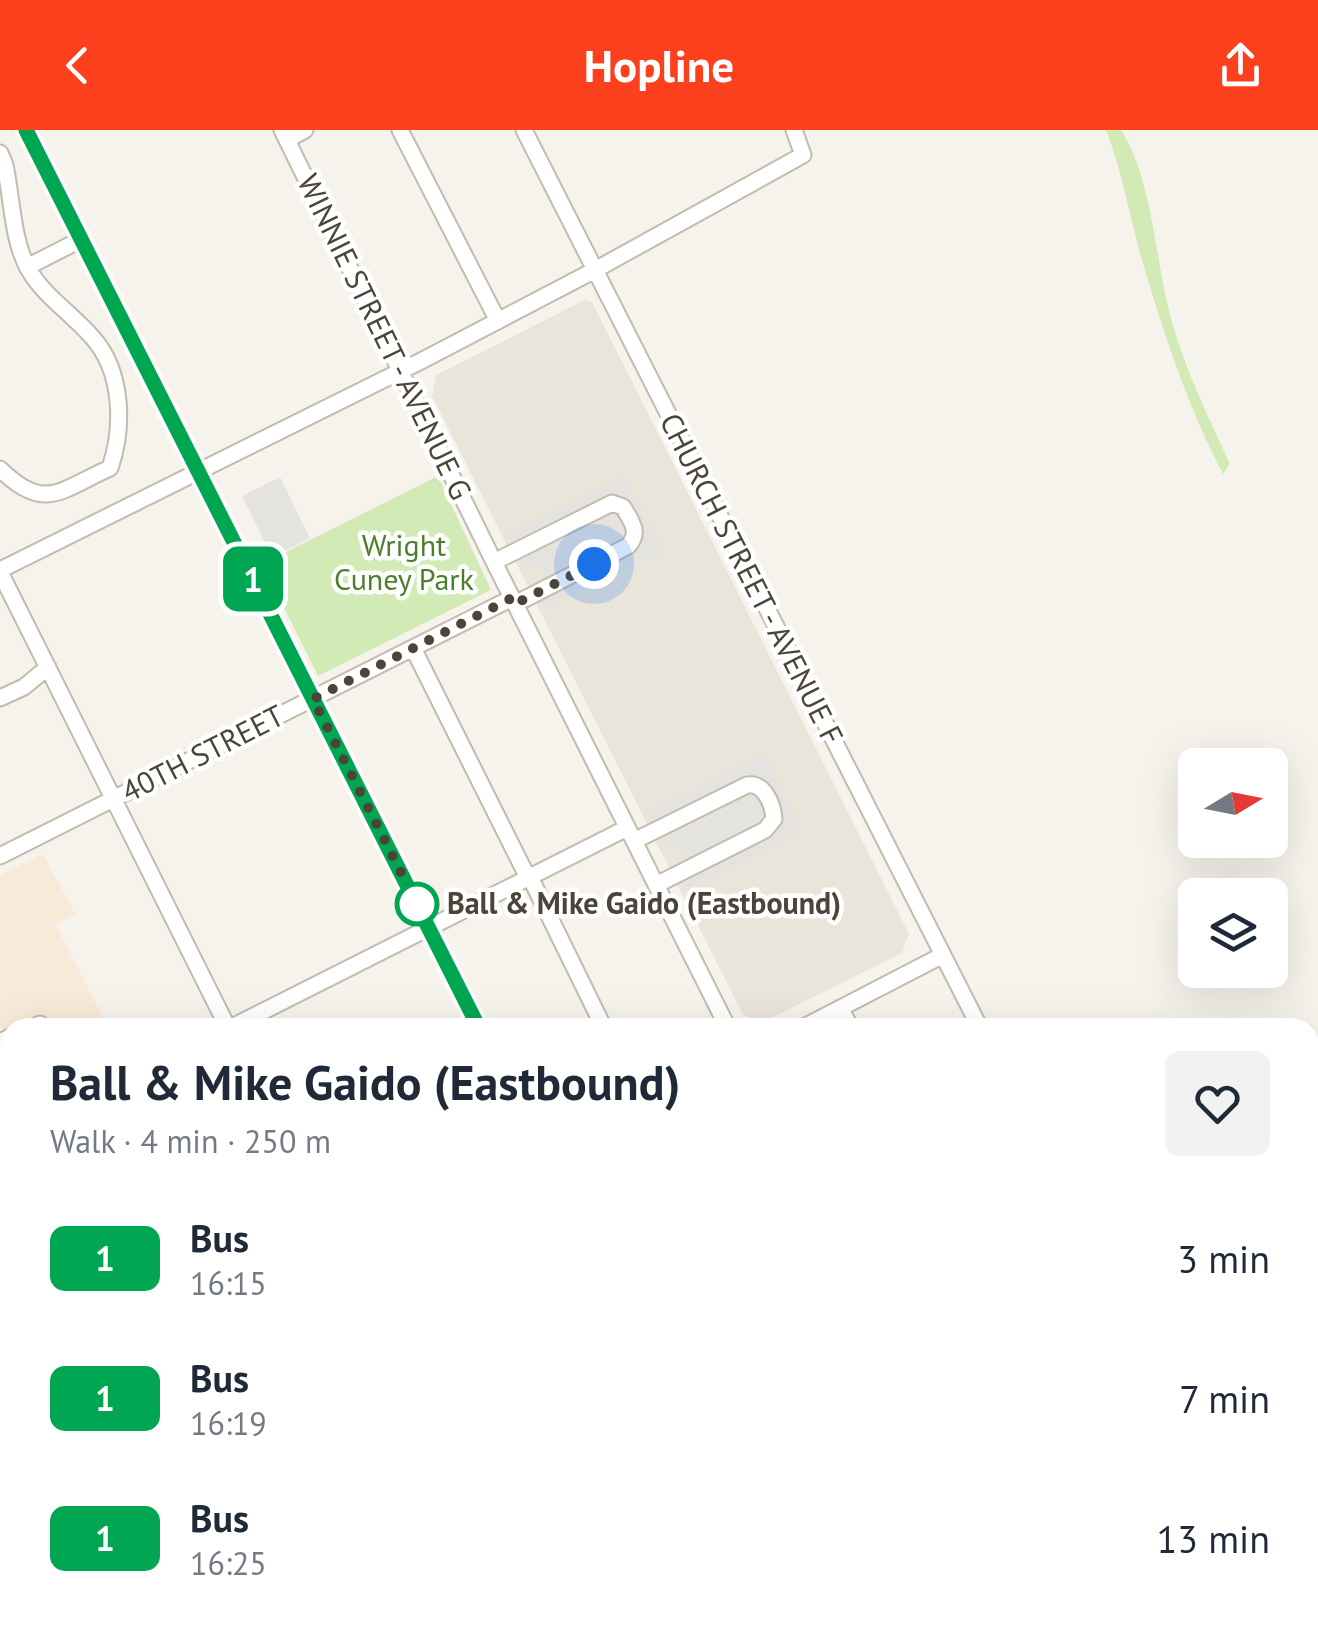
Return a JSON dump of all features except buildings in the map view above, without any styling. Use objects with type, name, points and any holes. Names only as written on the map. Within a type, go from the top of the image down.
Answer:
[{"type":"street","points":[[26,130],[474,1018]]},
{"type":"street","points":[[284,135],[305,130]]},
{"type":"street","points":[[400,130],[498,321]]},
{"type":"street","name":"CHURCH STREET - AVENUE F","points":[[524,130],[975,1018]]},
{"type":"street","points":[[224,1018],[0,571],[498,321],[803,155],[794,130]]},
{"type":"street","name":"WINNIE STREET - AVENUE G","points":[[284,135],[723,1018]]},
{"type":"street","points":[[0,153],[6,164],[27,267],[106,356],[118,409],[119,444],[110,468],[46,496],[17,486],[0,469]]},
{"type":"street","points":[[27,267],[80,240]]},
{"type":"street","name":"40TH STREET","points":[[0,856],[413,648],[628,546],[634,539],[634,528],[623,507],[612,503],[494,562]]},
{"type":"street","points":[[413,648],[599,1018]]},
{"type":"street","points":[[0,698],[24,687],[48,667]]},
{"type":"street","points":[[249,1018],[529,877],[747,785],[758,785],[772,807],[774,819],[765,830],[656,885]]},
{"type":"street","points":[[821,1018],[943,955]]},
{"type":"street","points":[[840,1008],[846,1018]]},
{"type":"shaded area","points":[[585,300],[592,302],[909,934],[902,953],[771,1018],[743,1015],[432,396],[436,375]]},
{"type":"shaded area","points":[[624,476],[663,551],[545,609],[541,599],[553,591],[540,564],[530,569],[523,556],[519,558],[508,534]]},
{"type":"shaded area","points":[[280,477],[310,538],[272,557],[242,496]]},
{"type":"shaded area","points":[[765,755],[802,831],[685,889],[675,866],[689,860],[681,844],[673,847],[664,835],[659,836],[648,814]]},
{"type":"shaded area","points":[[43,854],[75,914],[55,924],[103,1018],[0,1018],[0,875]]},
{"type":"green space","points":[[1106,130],[1121,130],[1140,174],[1178,341],[1230,464],[1223,474],[1167,340]]},
{"type":"green space","name":"Wright Cuney Park","points":[[438,476],[491,590],[318,676],[262,564]]},
{"type":"bus line","name":"1","points":[[26,130],[474,1018]]},
{"type":"place","name":"Ball & Mike Gaido (Eastbound)","points":[[417,904]]},
{"type":"route","points":[[417,904],[313,699],[512,598],[515,604],[594,564]]}]
